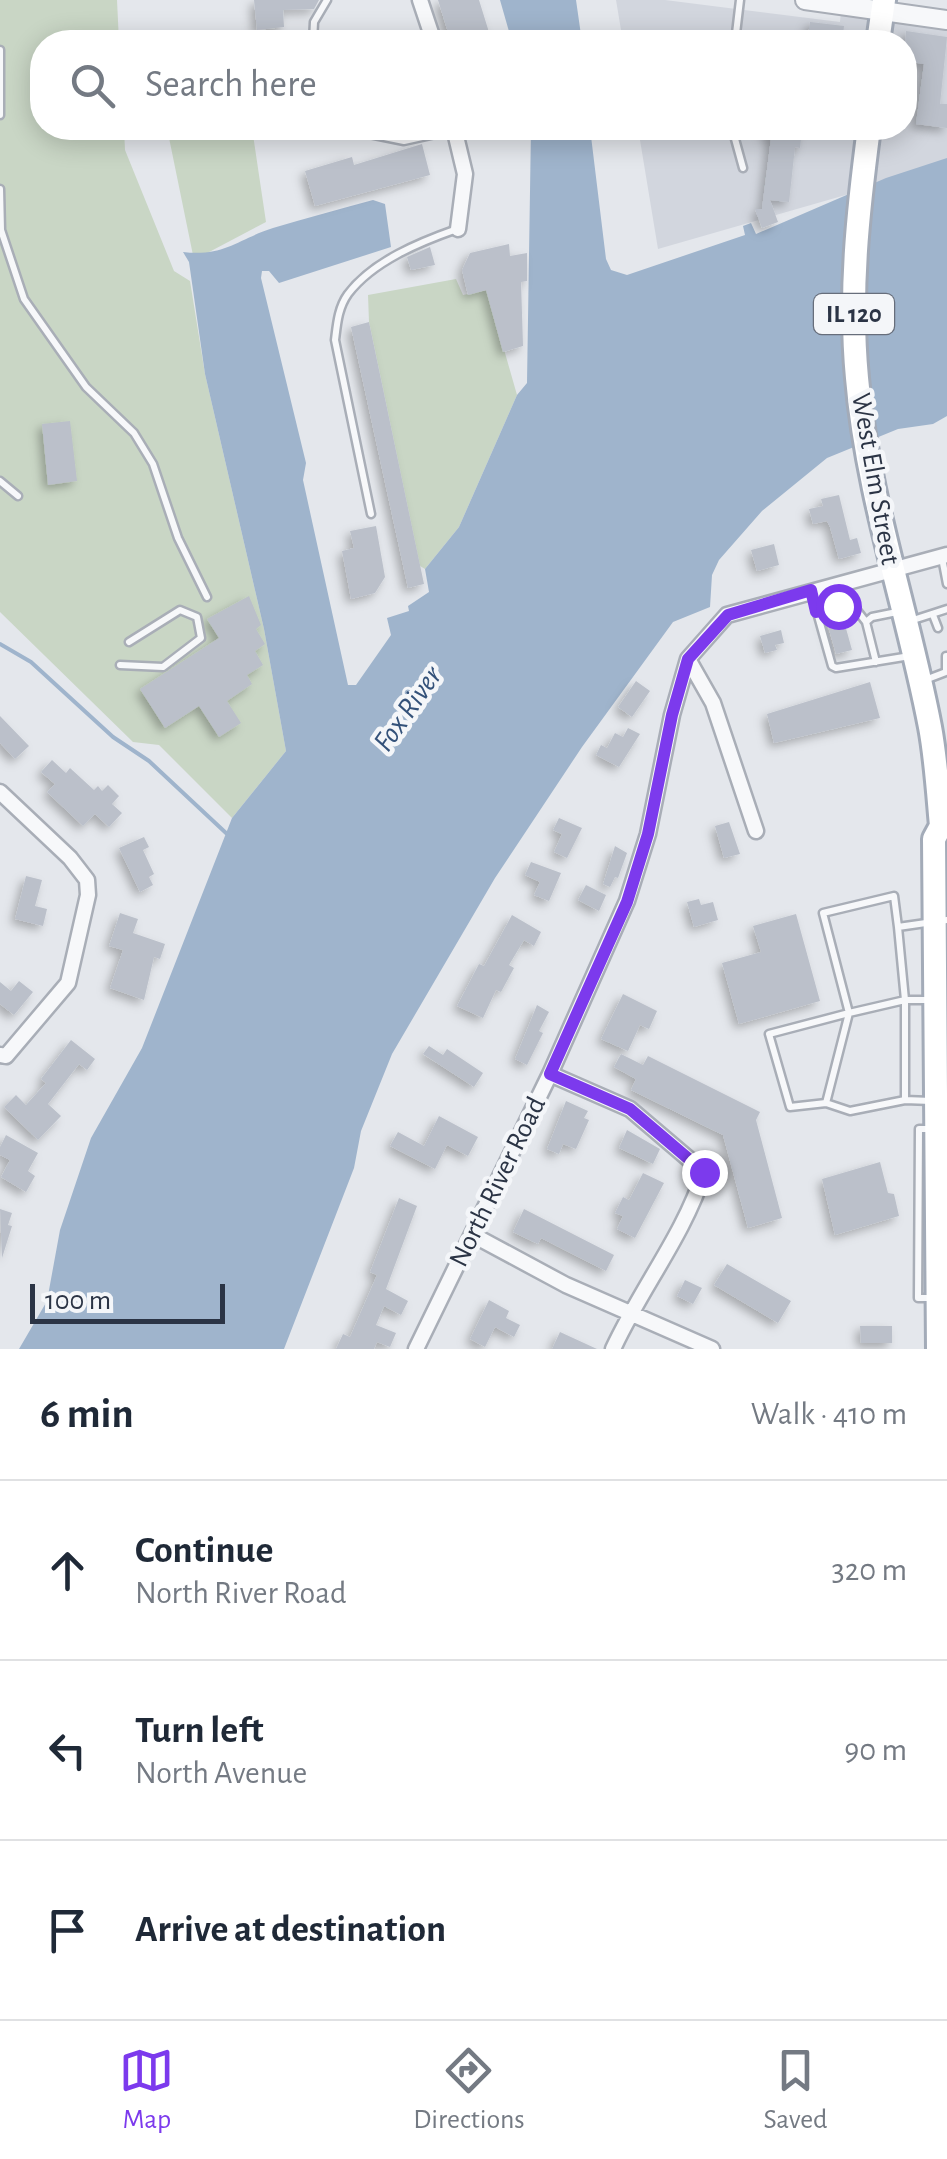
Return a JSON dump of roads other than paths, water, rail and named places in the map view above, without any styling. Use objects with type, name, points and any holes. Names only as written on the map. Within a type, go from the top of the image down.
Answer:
[{"type":"main road","name":"West Elm Street","points":[[867,140],[856,226],[857,379],[891,569],[930,728],[945,827],[934,839],[942,920],[942,1100],[928,1160],[935,1195],[928,1228],[942,1299],[938,1349]]},
{"type":"street","points":[[420,0],[430,30]]},
{"type":"street","points":[[805,0],[883,6],[947,20]]},
{"type":"street","points":[[457,140],[466,174],[458,228]]},
{"type":"street","name":"North River Road","points":[[416,1349],[550,1074],[627,902],[648,834],[672,715],[688,659],[728,615],[944,556]]},
{"type":"street","points":[[688,659],[713,703],[756,831]]},
{"type":"street","points":[[0,792],[70,858],[87,880],[88,895],[68,983],[6,1056],[0,1055]]},
{"type":"street","points":[[550,1074],[630,1109],[704,1172],[692,1208],[630,1312],[614,1349]]},
{"type":"street","points":[[473,1235],[566,1285],[712,1349]]},
{"type":"lane","points":[[314,30],[327,0]]},
{"type":"lane","points":[[736,30],[740,0]]},
{"type":"lane","points":[[0,50],[0,115]]},
{"type":"lane","points":[[735,140],[743,168]]},
{"type":"lane","points":[[0,189],[1,230],[24,299],[86,387],[134,433],[153,464],[178,538],[207,597]]},
{"type":"lane","points":[[370,514],[335,340],[338,314],[348,293],[398,252],[458,228]]},
{"type":"lane","points":[[0,480],[18,496]]},
{"type":"lane","points":[[944,556],[947,584]]},
{"type":"lane","points":[[844,582],[852,604],[866,622],[876,662]]},
{"type":"lane","points":[[811,590],[832,666],[912,656]]},
{"type":"lane","points":[[816,612],[852,604]]},
{"type":"lane","points":[[866,622],[872,617],[933,616],[947,609]]},
{"type":"lane","points":[[120,664],[164,667],[201,638],[196,617],[180,610],[129,642]]},
{"type":"lane","points":[[933,616],[938,628]]},
{"type":"lane","points":[[919,681],[946,672],[946,656]]},
{"type":"lane","points":[[826,1103],[849,1013],[823,914],[894,896],[905,1000],[905,1100]]},
{"type":"lane","points":[[898,927],[942,920]]},
{"type":"lane","points":[[942,1001],[905,1000],[769,1034],[790,1107],[826,1103],[850,1112],[905,1100],[942,1100]]},
{"type":"water","points":[[500,0],[576,0],[580,30],[509,30]]},
{"type":"water","name":"Fox River","points":[[531,140],[591,140],[606,259],[611,270],[627,275],[745,235],[743,226],[751,223],[756,234],[886,178],[947,158],[947,416],[933,424],[898,429],[827,458],[762,511],[719,560],[712,575],[710,607],[673,622],[582,747],[495,878],[392,1054],[361,1131],[354,1168],[284,1349],[19,1349],[47,1301],[60,1230],[91,1138],[142,1048],[232,818],[286,751],[264,629],[205,374],[189,262],[183,252],[220,250],[273,228],[373,200],[385,204],[391,247],[279,283],[269,271],[262,271],[261,278],[306,463],[303,480],[348,685],[356,685],[391,635],[387,618],[409,611],[408,606],[429,592],[425,569],[459,527],[517,395],[527,383]]},
{"type":"waterway","points":[[0,644],[31,662],[113,737],[149,761],[226,833]]}]
